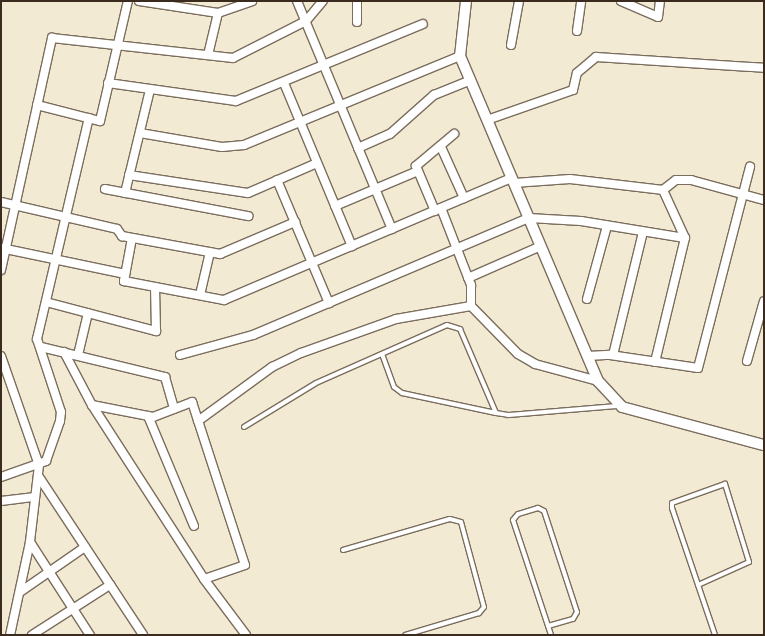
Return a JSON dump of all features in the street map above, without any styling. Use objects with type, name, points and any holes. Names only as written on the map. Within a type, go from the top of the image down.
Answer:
[{"type":"street","points":[[37,105],[100,121],[116,45],[128,1]]},
{"type":"street","points":[[139,1],[194,5],[218,13],[252,1]]},
{"type":"street","points":[[297,1],[392,229]]},
{"type":"street","points":[[1,270],[3,248],[15,205],[52,38],[234,58],[306,21],[323,1]]},
{"type":"street","points":[[357,22],[358,1]]},
{"type":"street","points":[[466,1],[460,56],[598,381],[622,407],[764,445]]},
{"type":"street","points":[[511,46],[519,1]]},
{"type":"street","points":[[576,31],[581,1]]},
{"type":"street","points":[[621,1],[658,17],[660,1]]},
{"type":"street","points":[[208,56],[218,13]]},
{"type":"street","points":[[108,83],[236,101],[284,83],[423,24]]},
{"type":"street","points":[[140,133],[222,147],[244,145],[460,56]]},
{"type":"street","points":[[487,120],[572,90],[577,73],[596,57],[764,68]]},
{"type":"street","points":[[358,148],[390,134],[434,95],[471,80]]},
{"type":"street","points":[[284,83],[352,246]]},
{"type":"street","points":[[125,193],[150,90]]},
{"type":"street","points":[[2,475],[39,465],[52,450],[61,412],[41,347],[37,339],[89,118]]},
{"type":"street","points":[[454,134],[441,147],[416,166],[457,249],[473,296],[472,306],[518,354],[535,364],[598,381]]},
{"type":"street","points":[[441,147],[464,198]]},
{"type":"street","points":[[129,175],[248,193],[317,163]]},
{"type":"street","points":[[588,356],[614,355],[698,368],[750,167]]},
{"type":"street","points":[[335,206],[418,171]]},
{"type":"street","points":[[132,238],[124,281],[224,300],[464,198],[513,180],[570,179],[663,190],[676,180],[691,180],[764,200]]},
{"type":"street","points":[[277,180],[329,303]]},
{"type":"street","points":[[105,189],[248,216]]},
{"type":"street","points":[[655,362],[685,238],[663,190]]},
{"type":"street","points":[[1,202],[117,229],[122,236],[220,254],[295,222]]},
{"type":"street","points":[[180,356],[253,335],[529,218],[607,226],[685,238]]},
{"type":"street","points":[[587,299],[607,226]]},
{"type":"street","points":[[614,355],[644,232]]},
{"type":"street","points":[[468,278],[541,246]]},
{"type":"street","points":[[3,248],[125,274]]},
{"type":"street","points":[[200,296],[210,252]]},
{"type":"street","points":[[46,302],[156,331],[155,287]]},
{"type":"street","points":[[747,360],[764,301]]},
{"type":"street","points":[[198,421],[272,367],[301,353],[396,320],[472,306]]},
{"type":"street","points":[[78,355],[88,313]]},
{"type":"street","points":[[41,347],[166,377],[174,409]]},
{"type":"street","points":[[64,352],[92,405],[204,579],[246,635]]},
{"type":"street","points":[[1,356],[39,465],[39,477],[33,497],[30,542],[10,635]]},
{"type":"street","points":[[92,405],[148,416],[174,409],[192,402],[245,565],[204,579]]},
{"type":"street","points":[[148,416],[194,526]]},
{"type":"street","points":[[39,477],[143,635]]},
{"type":"street","points":[[1,501],[33,497]]},
{"type":"street","points":[[30,542],[90,635]]},
{"type":"street","points":[[20,592],[85,547]]},
{"type":"street","points":[[32,635],[110,585]]},
{"type":"lane","points":[[244,427],[316,383],[447,325],[455,325],[496,413]]},
{"type":"lane","points":[[382,354],[394,387],[402,393],[508,415],[609,405],[622,407]]},
{"type":"lane","points":[[698,585],[749,562],[725,484],[672,503],[698,585],[714,635]]},
{"type":"lane","points":[[548,626],[573,619],[577,612],[544,511],[538,508],[518,514],[513,520],[548,626],[551,635]]},
{"type":"lane","points":[[342,550],[450,519],[461,522],[484,607],[479,613],[405,635]]}]
